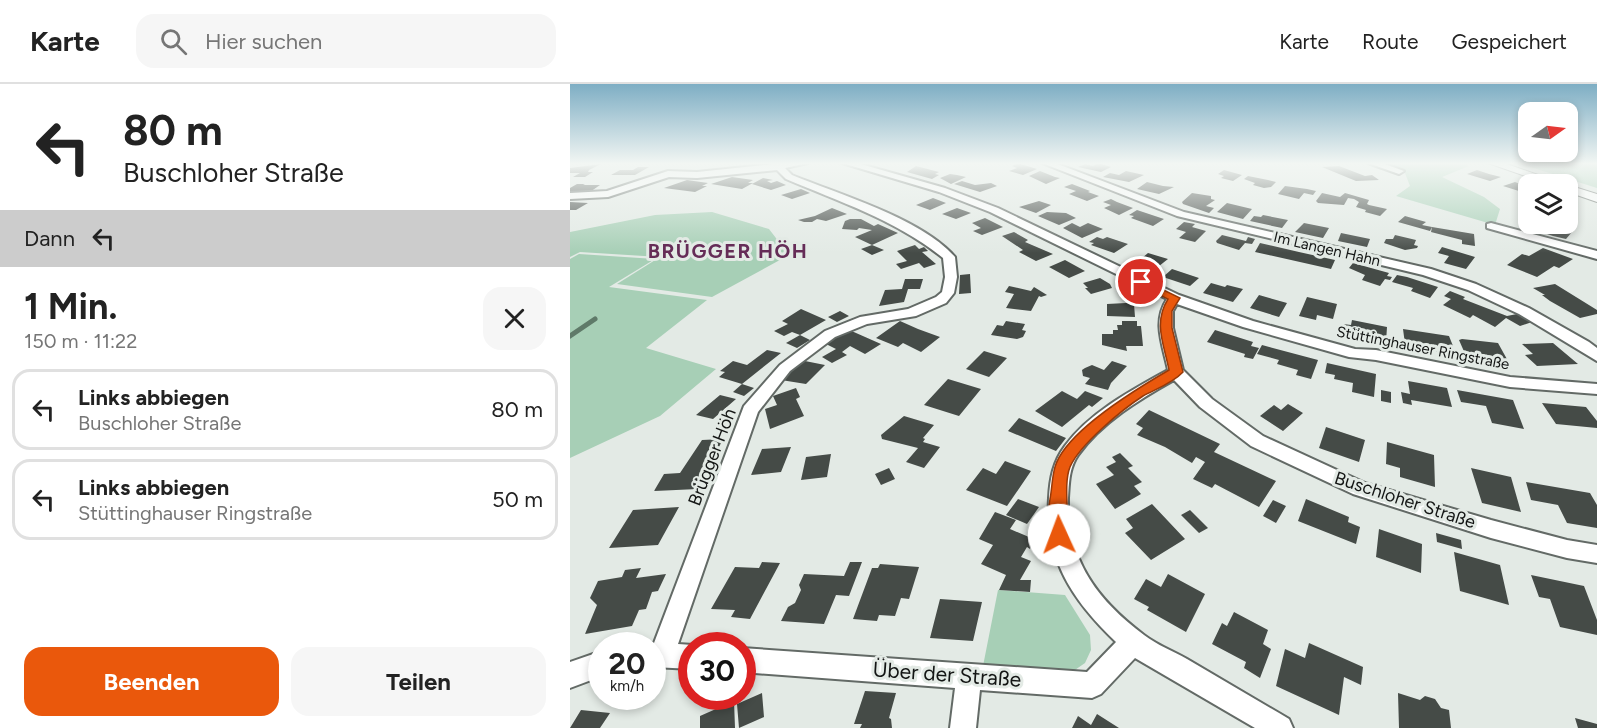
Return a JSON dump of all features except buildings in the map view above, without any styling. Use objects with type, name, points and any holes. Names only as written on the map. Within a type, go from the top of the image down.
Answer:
[{"type":"street","points":[[570,196],[611,193]]},
{"type":"street","name":"Brügger Höh","points":[[666,632],[750,410],[785,368],[830,334],[865,320],[894,317],[927,308],[948,293],[951,276],[949,257],[934,243],[884,215],[829,193]]},
{"type":"street","name":"Stüttinghauser Ringstraße","points":[[950,193],[994,210],[1174,298],[1248,324],[1354,354],[1376,355],[1510,382],[1597,389]]},
{"type":"street","name":"Im Langen Hahn","points":[[1126,193],[1181,214],[1427,272],[1472,287],[1524,311],[1584,345],[1597,356]]},
{"type":"street","points":[[1583,193],[1597,198]]},
{"type":"street","points":[[1491,226],[1597,255]]},
{"type":"street","points":[[1174,298],[1166,311],[1166,328],[1176,372],[1116,409],[1082,438],[1062,466],[1058,504],[1059,535],[1070,572],[1090,601],[1133,642],[1280,728]]},
{"type":"street","name":"Buschloher Straße","points":[[1176,372],[1206,402],[1257,441],[1360,489],[1502,532],[1597,555]]},
{"type":"street","name":"Über der Straße","points":[[756,661],[1092,685],[1133,642]]},
{"type":"street","points":[[570,675],[588,668]]},
{"type":"street","points":[[963,728],[969,676]]},
{"type":"green space","points":[[1400,193],[1476,193],[1500,209],[1495,225],[1396,196]]},
{"type":"green space","points":[[712,212],[769,229],[789,255],[712,297],[617,284],[660,257],[580,252],[570,257],[570,232],[655,215]]},
{"type":"green space","points":[[579,254],[655,259],[609,287],[707,300],[646,348],[716,369],[660,416],[570,458],[570,259]]},
{"type":"green space","points":[[998,590],[1065,595],[1090,635],[1091,650],[1085,663],[1072,672],[983,666]]},
{"type":"waterway","points":[[570,336],[595,319]]},
{"type":"district","name":"BRÜGGER HÖH","points":[[728,251]]},
{"type":"route","points":[[1059,535],[1058,504],[1062,466],[1082,438],[1137,394],[1176,372],[1166,328],[1166,311],[1174,298],[1141,282]]}]
